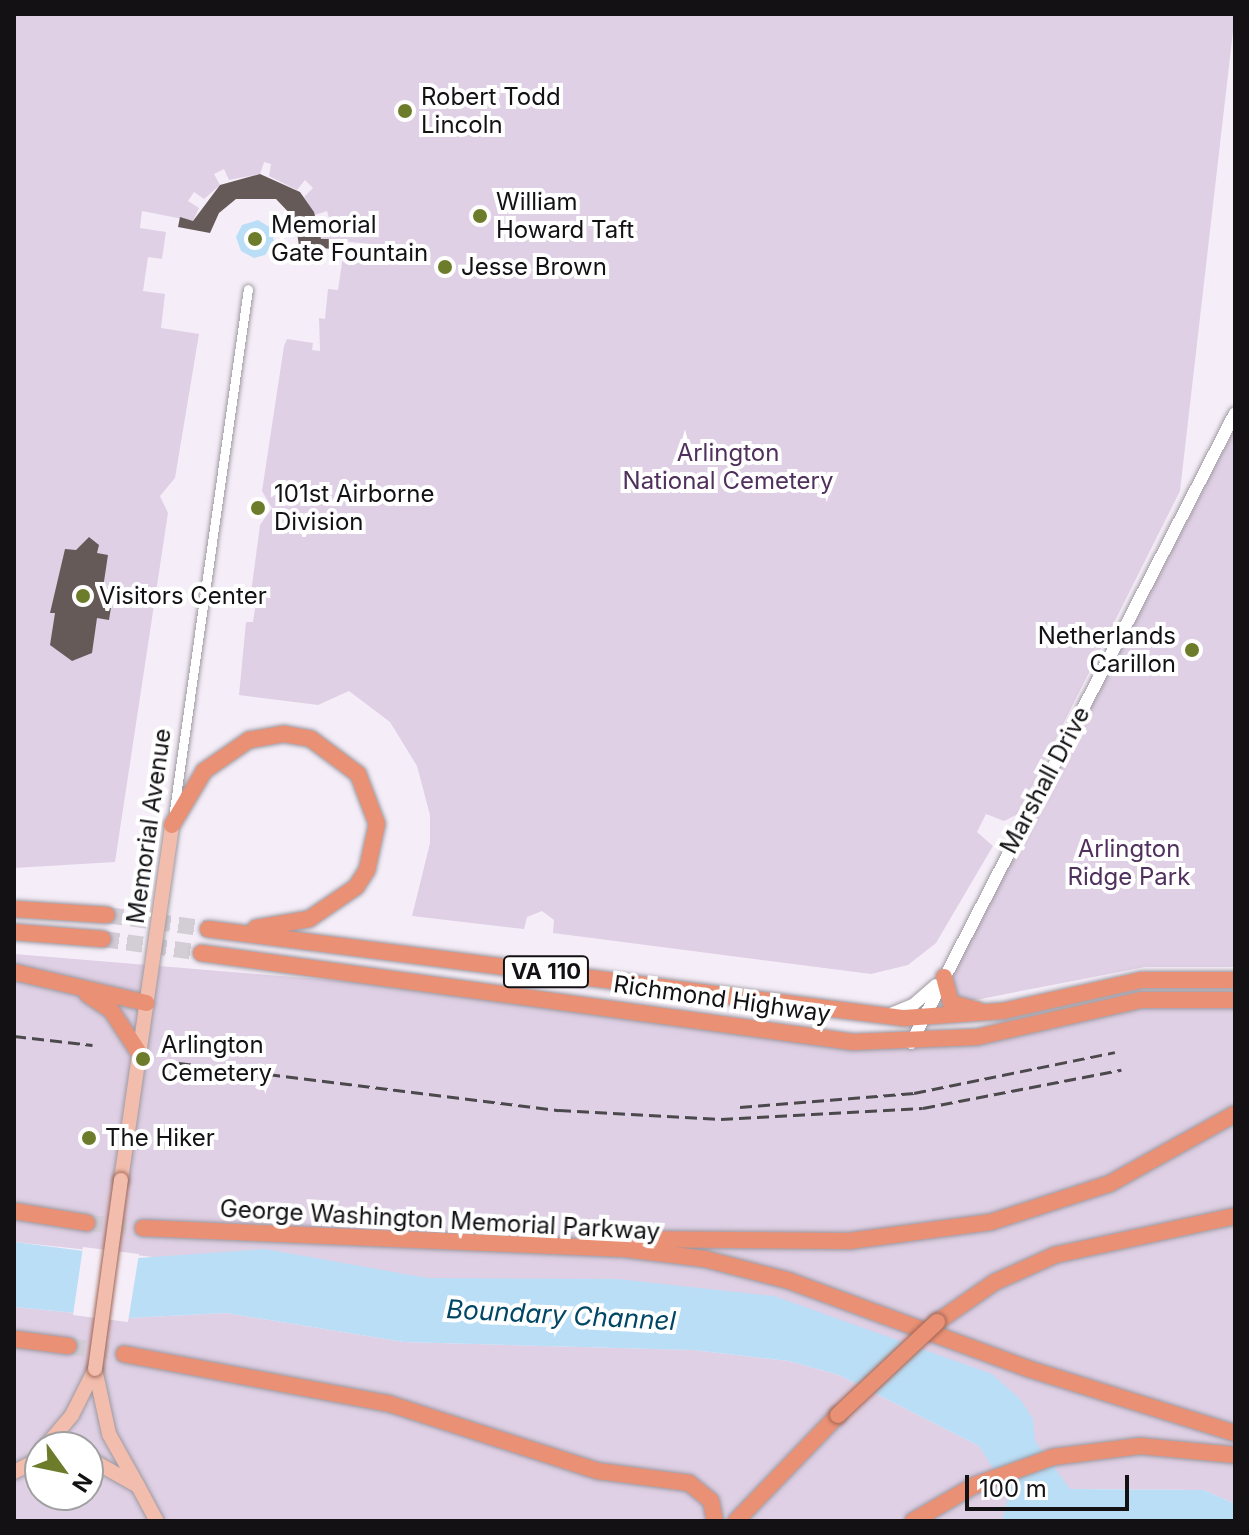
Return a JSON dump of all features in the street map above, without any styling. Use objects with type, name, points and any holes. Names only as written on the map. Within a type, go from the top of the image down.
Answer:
[{"type":"highway","name":"Richmond Highway","points":[[172,825],[204,771],[234,747],[265,736],[297,735],[322,743],[344,759],[368,789],[375,845],[347,897],[288,924],[208,929],[923,1018],[1003,1011],[1142,980],[1235,980]]},
{"type":"highway","points":[[14,909],[107,915]]},
{"type":"highway","points":[[14,932],[103,939]]},
{"type":"highway","name":"Richmond Highway","points":[[201,953],[804,1037],[911,1043],[999,1034],[1141,1000],[1235,1000]]},
{"type":"highway","points":[[18,973],[146,1003]]},
{"type":"highway","points":[[944,977],[944,992],[955,1006],[1003,1011]]},
{"type":"highway","points":[[67,986],[111,1010],[139,1053]]},
{"type":"highway","points":[[558,1246],[613,1239],[849,1241],[991,1222],[1109,1184],[1235,1114]]},
{"type":"highway","points":[[14,1211],[87,1223]]},
{"type":"highway","points":[[736,1521],[838,1415],[937,1322],[995,1282],[1055,1255],[1235,1216]]},
{"type":"highway","name":"George Washington Memorial Parkway","points":[[143,1228],[558,1246],[679,1255],[760,1272],[1029,1369],[1235,1433]]},
{"type":"highway","points":[[14,1339],[69,1346]]},
{"type":"highway","points":[[124,1354],[387,1403],[598,1471],[689,1483],[706,1495],[715,1521]]},
{"type":"highway","points":[[913,1521],[996,1476],[1053,1457],[1140,1446],[1235,1455]]},
{"type":"main road","name":"Memorial Avenue","points":[[157,1521],[109,1434],[94,1376],[172,825]]},
{"type":"main road","name":"Memorial Avenue","points":[[59,1431],[94,1376]]},
{"type":"main road","points":[[104,1467],[138,1486]]},
{"type":"street","name":"Memorial Avenue","points":[[172,825],[248,289]]},
{"type":"street","name":"Marshall Drive","points":[[911,1043],[1235,413]]},
{"type":"street","name":"Marshall Drive","points":[[885,1015],[916,1003],[944,977]]},
{"type":"green space","name":"Arlington National Cemetery","points":[[14,14],[1235,14],[1180,491],[1018,814],[1004,821],[986,814],[977,832],[993,846],[936,943],[908,965],[871,974],[553,933],[554,920],[542,911],[527,917],[524,929],[412,916],[430,843],[430,815],[417,766],[390,722],[349,691],[318,705],[239,695],[246,622],[253,622],[257,595],[251,593],[260,525],[272,508],[262,491],[284,346],[287,339],[313,343],[312,350],[320,351],[319,318],[325,319],[328,289],[338,290],[343,256],[368,260],[371,244],[320,239],[318,225],[330,221],[327,211],[315,215],[304,197],[313,188],[305,180],[297,190],[269,176],[271,164],[264,162],[260,174],[229,180],[224,169],[214,174],[220,185],[204,199],[194,192],[188,201],[199,208],[193,221],[142,211],[140,228],[166,232],[162,259],[148,257],[143,291],[165,294],[161,328],[199,334],[175,478],[160,496],[168,513],[115,862],[14,868]]},
{"type":"green space","name":"Arlington Ridge Park","points":[[1235,428],[1235,967],[1145,967],[970,1001],[957,998],[951,980],[955,971]]},
{"type":"green space","points":[[14,954],[561,999],[911,1043],[1117,1005],[1235,1000],[1235,1504],[1204,1490],[1070,1489],[956,1376],[360,1279],[14,1242]]},
{"type":"green space","points":[[14,1307],[128,1318],[226,1313],[404,1342],[693,1350],[789,1361],[839,1375],[979,1446],[1002,1474],[1010,1509],[1002,1521],[14,1521]]},
{"type":"water","name":"Memorial Gate Fountain","points":[[258,220],[271,228],[274,241],[265,255],[254,258],[241,251],[236,237],[242,225]]},
{"type":"water","name":"Boundary Channel","points":[[14,1242],[138,1258],[265,1249],[427,1278],[617,1279],[774,1296],[992,1374],[1021,1400],[1033,1419],[1035,1441],[1070,1489],[1204,1490],[1235,1504],[1235,1521],[1002,1521],[1009,1494],[979,1446],[839,1375],[789,1361],[693,1350],[404,1342],[226,1313],[128,1318],[14,1307]]},
{"type":"pier","points":[[83,1247],[139,1254],[128,1322],[73,1315]]},
{"type":"building","points":[[260,174],[300,192],[314,212],[321,239],[333,239],[332,249],[299,246],[295,219],[276,199],[236,199],[219,213],[210,233],[178,227],[180,217],[193,221],[220,185]]},
{"type":"building","name":"Visitors Center","points":[[89,537],[99,545],[97,553],[108,555],[103,588],[114,589],[109,620],[97,618],[92,653],[72,661],[50,645],[55,613],[50,613],[65,549],[76,550]]},
{"type":"tunnel","points":[[107,915],[208,929]]},
{"type":"tunnel","points":[[103,939],[201,953]]},
{"type":"tunnel","points":[[87,1223],[143,1228]]},
{"type":"tunnel","points":[[69,1346],[124,1354]]},
{"type":"railway","points":[[14,1036],[92,1045]]},
{"type":"railway","points":[[740,1107],[914,1093],[1115,1052]]},
{"type":"railway","points":[[179,1063],[559,1110],[721,1119],[923,1108],[1121,1070]]},
{"type":"place","name":"Robert Todd Lincoln","points":[[405,111]]},
{"type":"place","name":"William Howard Taft","points":[[480,216]]},
{"type":"place","name":"Memorial Gate Fountain","points":[[255,239]]},
{"type":"place","name":"Jesse Brown","points":[[445,267]]},
{"type":"place","name":"101st Airborne Division","points":[[258,508]]},
{"type":"place","name":"Visitors Center","points":[[83,596]]},
{"type":"place","name":"Netherlands Carillon","points":[[1192,650]]},
{"type":"place","name":"Arlington Cemetery","points":[[143,1059]]},
{"type":"place","name":"The Hiker","points":[[89,1138]]}]
